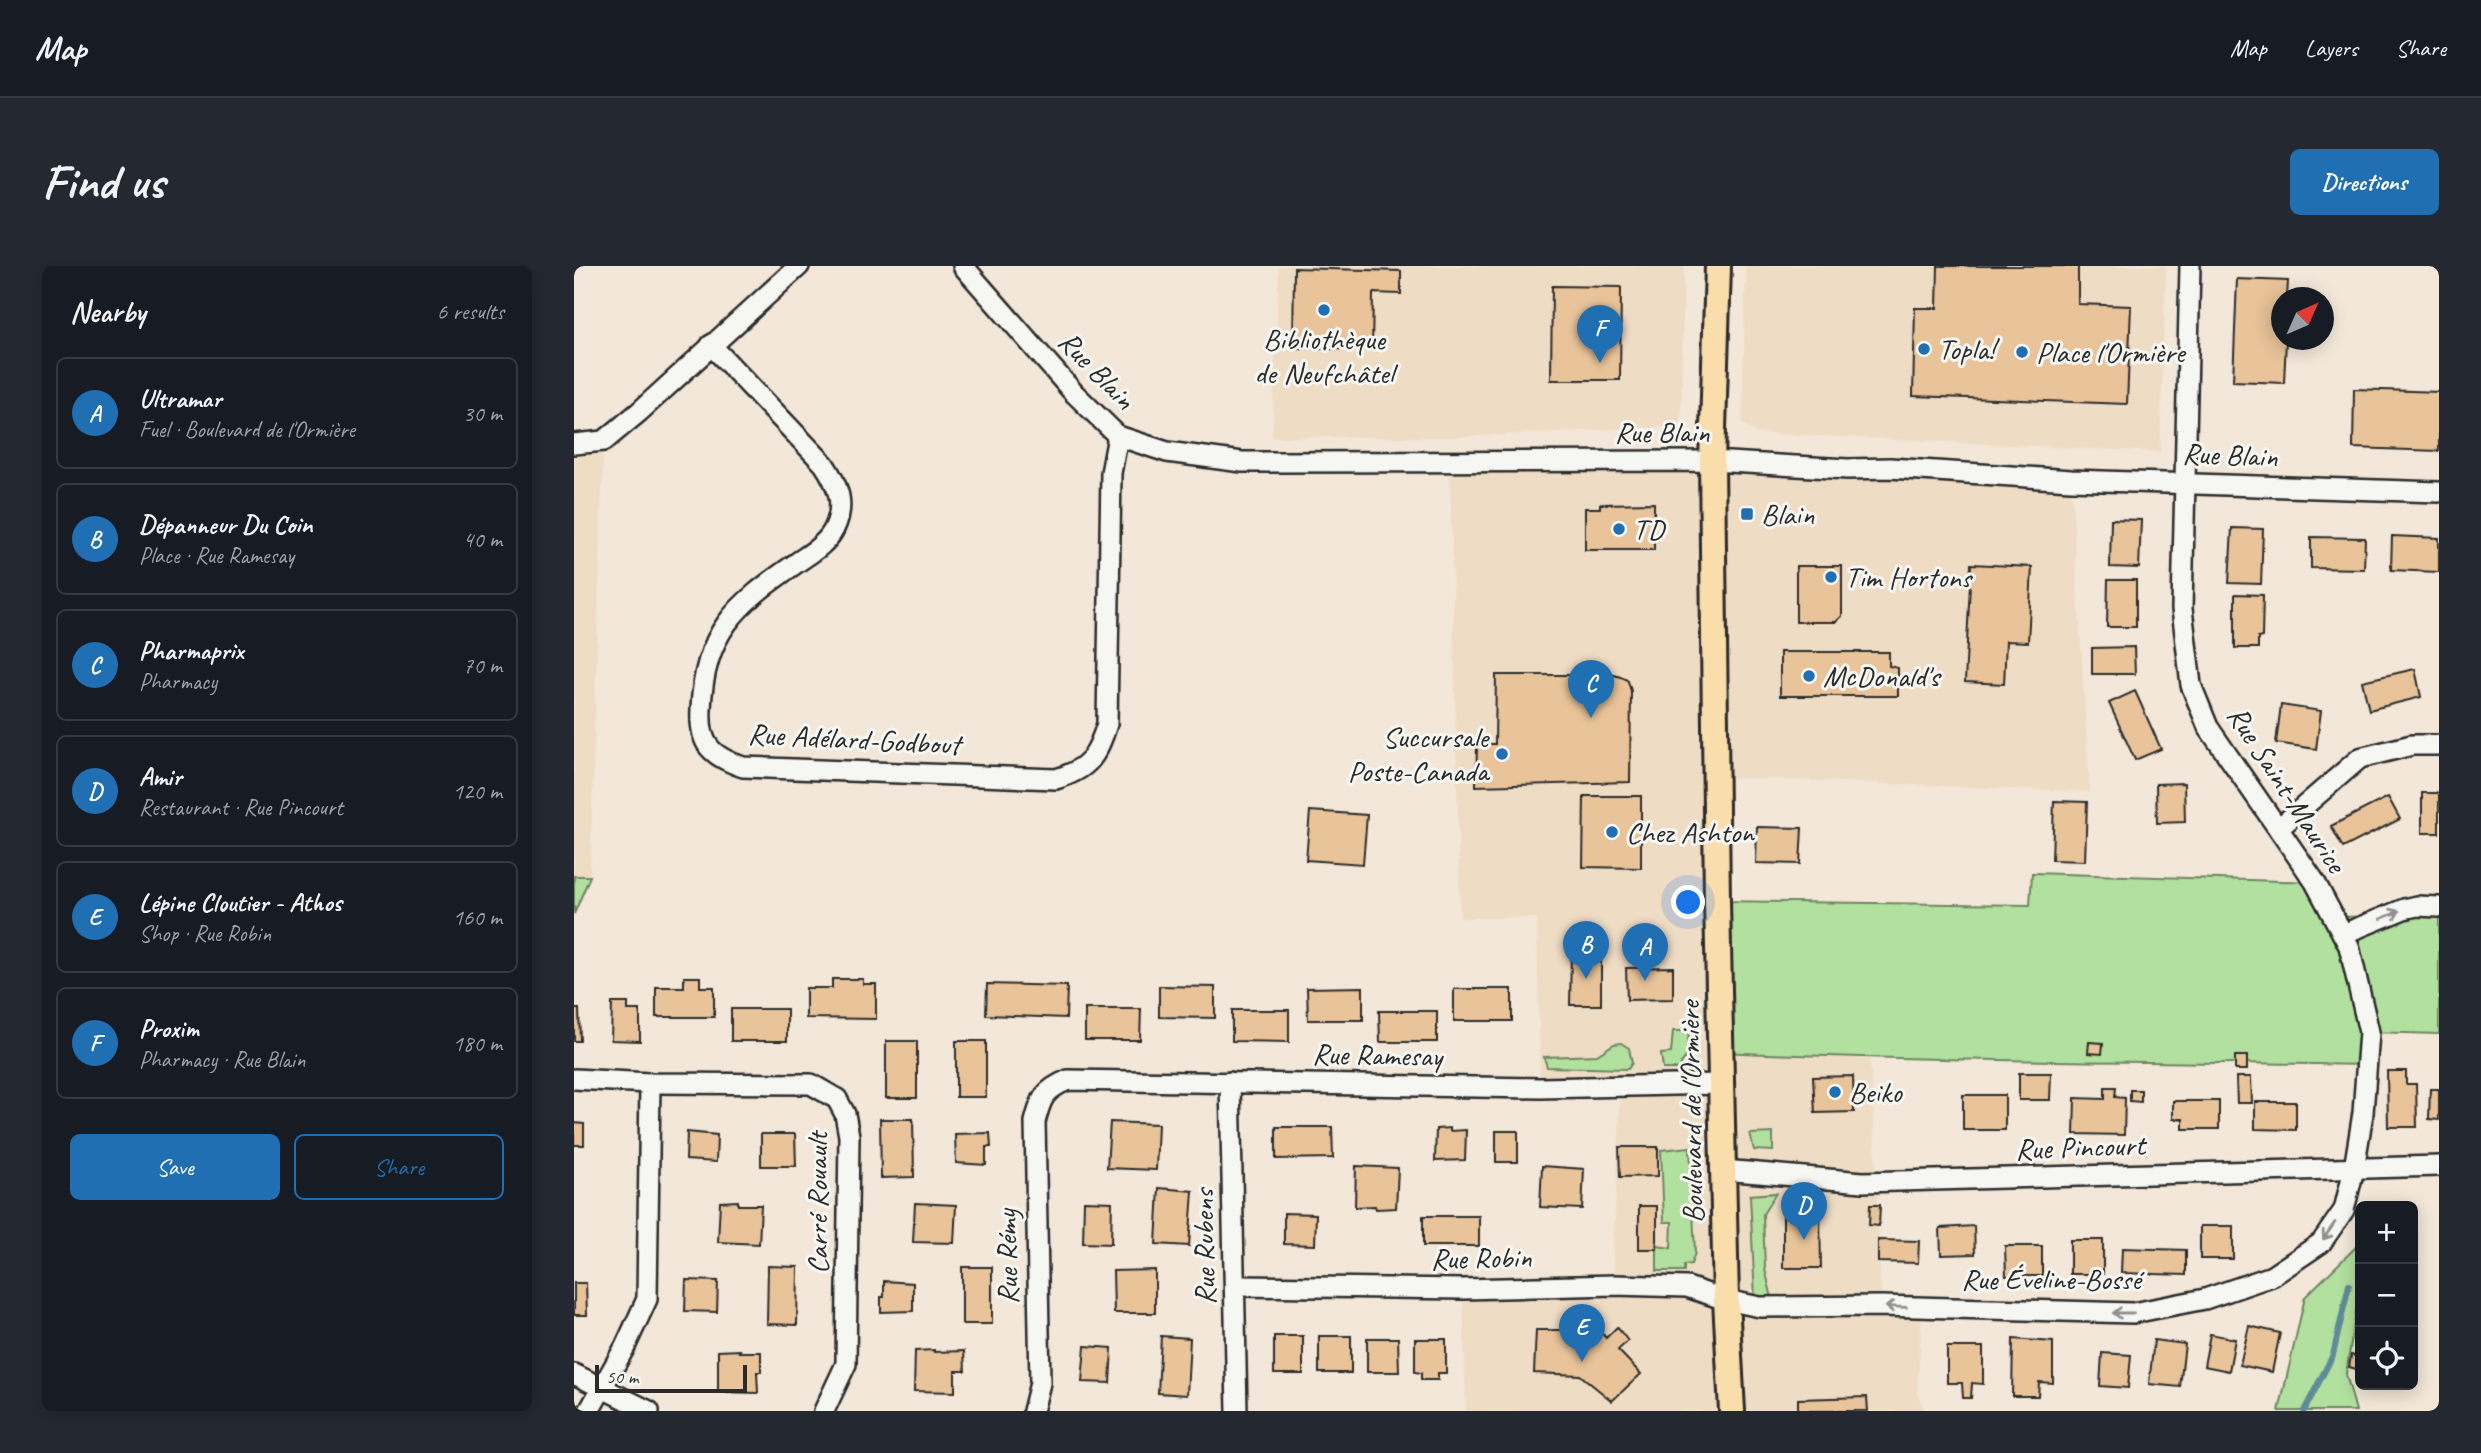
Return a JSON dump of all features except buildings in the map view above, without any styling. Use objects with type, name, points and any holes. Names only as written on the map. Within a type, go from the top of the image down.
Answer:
[{"type":"main road","name":"Boulevard de l'Ormière","points":[[1718,266],[1712,461],[1721,1084],[1726,1300],[1732,1411]]},
{"type":"street","points":[[574,444],[604,441],[799,266]]},
{"type":"street","name":"Rue Blain","points":[[963,266],[1074,393],[1118,436],[1167,452],[1242,462],[1712,461],[2185,484],[2439,492]]},
{"type":"street","name":"Rue Saint-Maurice","points":[[2190,266],[2182,609],[2191,685],[2208,727],[2315,882],[2349,946],[2369,1032],[2363,1113],[2354,1169]]},
{"type":"street","name":"Rue Adélard-Godbout","points":[[712,345],[824,464],[838,485],[840,509],[834,529],[821,546],[752,594],[736,610],[719,634],[708,664],[701,706],[701,727],[707,744],[720,759],[743,767],[1056,779],[1077,772],[1091,760],[1101,745],[1107,724],[1111,473],[1118,436]]},
{"type":"street","points":[[2279,828],[2360,758],[2412,745],[2439,745]]},
{"type":"street","points":[[2343,934],[2403,909],[2417,906],[2439,907]]},
{"type":"street","name":"Carré Rouault","points":[[574,1079],[650,1083],[811,1084],[837,1099],[845,1114],[849,1136],[846,1364],[824,1411]]},
{"type":"street","name":"Rue Ramesay","points":[[1041,1102],[1051,1087],[1068,1080],[1540,1088],[1721,1084]]},
{"type":"street","name":"Rue Rubens","points":[[1230,1082],[1237,1411]]},
{"type":"street","points":[[589,1411],[648,1299],[650,1083]]},
{"type":"street","name":"Rue Rémy","points":[[1033,1411],[1040,1383],[1035,1122],[1041,1102]]},
{"type":"street","name":"Rue Pincourt","points":[[1723,1170],[1863,1182],[2439,1166]]},
{"type":"street","name":"Rue Éveline-Bossé","points":[[1726,1300],[1760,1307],[1881,1306],[2133,1313],[2205,1299],[2272,1276],[2321,1243],[2344,1210],[2354,1169]]},
{"type":"street","name":"Rue Robin","points":[[1235,1286],[1463,1289],[1615,1285],[1687,1287],[1726,1300]]},
{"type":"street","points":[[574,1374],[649,1411]]},
{"type":"shaded area","points":[[1279,266],[1684,266],[1681,426],[1456,437],[1272,437]]},
{"type":"shaded area","points":[[1746,266],[2166,266],[2160,452],[1756,433],[1742,423]]},
{"type":"shaded area","points":[[603,455],[590,876],[574,876],[574,456]]},
{"type":"shaded area","points":[[1450,463],[2071,480],[2090,792],[1716,777],[1721,1051],[1870,1059],[1881,1306],[1922,1307],[1917,1393],[1925,1411],[1466,1411],[1463,1289],[1615,1285],[1613,1256],[1621,1085],[1540,1088],[1537,918],[1460,918]]},
{"type":"green space","points":[[2032,873],[2315,882],[2334,917],[2439,915],[2439,1034],[2370,1032],[2367,1065],[1963,1059],[1721,1052],[1717,901],[2030,905]]},
{"type":"green space","points":[[574,876],[590,876],[574,914]]},
{"type":"green space","points":[[1673,1031],[1689,1031],[1687,1056],[1681,1063],[1681,1069],[1663,1069],[1661,1054],[1671,1053]]},
{"type":"green space","points":[[1621,1043],[1629,1048],[1632,1063],[1628,1069],[1547,1067],[1544,1057],[1597,1055],[1614,1044]]},
{"type":"green space","points":[[1773,1133],[1773,1151],[1754,1150],[1750,1134]]},
{"type":"green space","points":[[1690,1147],[1695,1253],[1691,1264],[1684,1265],[1684,1271],[1657,1271],[1657,1246],[1671,1248],[1672,1222],[1664,1222],[1661,1150]]},
{"type":"green space","points":[[1776,1193],[1763,1214],[1765,1269],[1772,1298],[1755,1299],[1750,1195]]},
{"type":"green space","points":[[2355,1248],[2355,1317],[2346,1374],[2356,1411],[2279,1411],[2305,1297]]},
{"type":"waterway","points":[[2304,1411],[2333,1355],[2349,1285]]},
{"type":"place","name":"Bibliothèque de Neufchâtel","points":[[1324,310]]},
{"type":"place","name":"Topla!","points":[[1924,349]]},
{"type":"place","name":"Place l'Ormière","points":[[2022,352]]},
{"type":"place","name":"Proxim","points":[[1600,363]]},
{"type":"place","name":"Blain","points":[[1747,514]]},
{"type":"place","name":"TD","points":[[1619,529]]},
{"type":"place","name":"Tim Hortons","points":[[1831,577]]},
{"type":"place","name":"McDonald's","points":[[1809,676]]},
{"type":"place","name":"Pharmaprix","points":[[1591,718]]},
{"type":"place","name":"Succursale Poste-Canada","points":[[1502,754]]},
{"type":"place","name":"Chez Ashton","points":[[1612,832]]},
{"type":"place","name":"Dépanneur Du Coin","points":[[1586,979]]},
{"type":"place","name":"Ultramar","points":[[1645,981]]},
{"type":"place","name":"Beiko","points":[[1835,1092]]},
{"type":"place","name":"Amir","points":[[1804,1240]]},
{"type":"place","name":"Lépine Cloutier - Athos","points":[[1582,1362]]}]
